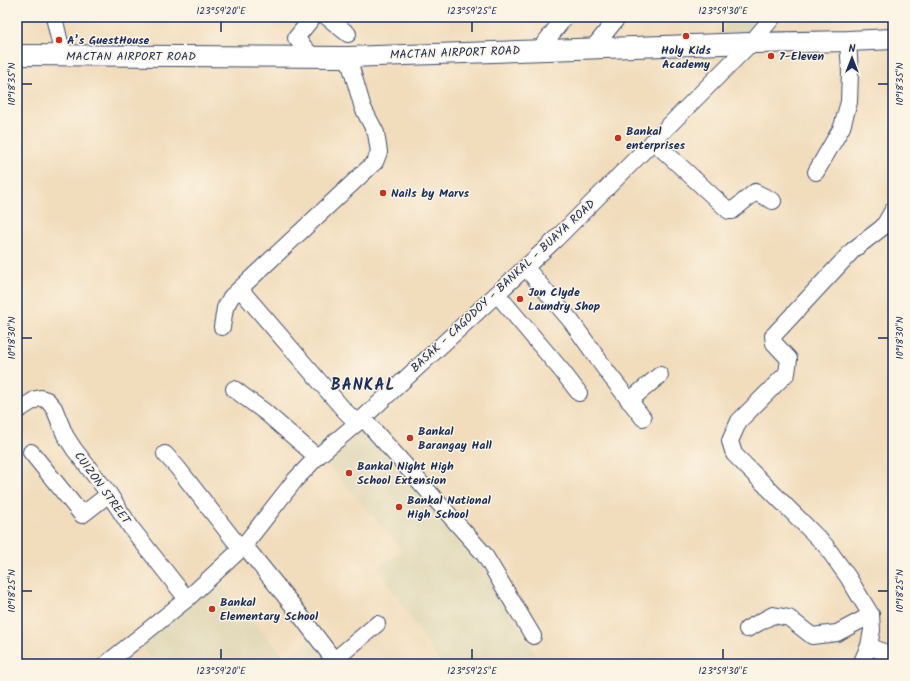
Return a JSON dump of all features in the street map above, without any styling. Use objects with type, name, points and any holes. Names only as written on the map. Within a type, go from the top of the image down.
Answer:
[{"type":"main road","name":"MACTAN AIRPORT ROAD","points":[[17,55],[348,57],[893,39]]},
{"type":"street","points":[[54,17],[62,56]]},
{"type":"street","points":[[313,17],[296,38],[313,57]]},
{"type":"street","points":[[327,17],[348,34]]},
{"type":"street","points":[[539,50],[565,17]]},
{"type":"street","points":[[593,48],[618,17]]},
{"type":"street","name":"BASAK - CAGODOY - BANKAL - BUAYA ROAD","points":[[106,664],[187,599],[242,547],[295,480],[318,457],[556,240],[652,141],[751,43],[773,17]]},
{"type":"street","points":[[816,172],[842,127],[849,102],[850,72],[848,41]]},
{"type":"street","points":[[222,327],[225,308],[231,297],[375,162],[379,152],[376,133],[363,108],[348,57]]},
{"type":"street","points":[[652,141],[729,211],[732,211],[755,192],[773,201]]},
{"type":"street","points":[[861,664],[869,646],[872,630],[871,615],[848,577],[825,545],[734,454],[730,441],[739,421],[787,373],[789,359],[774,343],[773,336],[853,250],[884,227],[893,210]]},
{"type":"street","points":[[526,268],[571,321],[608,373],[643,418]]},
{"type":"street","points":[[240,289],[344,410],[360,420],[484,554],[533,636]]},
{"type":"street","points":[[497,294],[579,393]]},
{"type":"street","points":[[629,401],[660,374]]},
{"type":"street","points":[[234,389],[265,412],[318,457]]},
{"type":"street","name":"CUIZON STREET","points":[[17,411],[36,399],[41,398],[47,400],[54,408],[65,435],[74,449],[109,494],[132,529],[187,599]]},
{"type":"street","points":[[31,452],[82,515],[109,494]]},
{"type":"street","points":[[165,454],[294,607],[331,656],[338,657],[377,624]]},
{"type":"street","points":[[747,629],[772,615],[789,618],[812,636],[837,633],[871,615]]},
{"type":"street","points":[[869,646],[893,656]]},
{"type":"shaded area","points":[[731,17],[765,17],[747,38],[715,38]]},
{"type":"shaded area","name":"Bankal National High School","points":[[364,429],[473,552],[542,664],[440,664],[378,567],[403,551],[326,463]]},
{"type":"shaded area","name":"Bankal Elementary School","points":[[216,580],[286,658],[312,637],[334,664],[158,664],[138,644]]},
{"type":"place","name":"Holy Kids Academy","points":[[686,36]]},
{"type":"place","name":"A’s GuestHouse","points":[[59,40]]},
{"type":"place","name":"7-Eleven","points":[[771,56]]},
{"type":"place","name":"Bankal enterprises","points":[[618,138]]},
{"type":"place","name":"Nails by Marvs","points":[[383,193]]},
{"type":"place","name":"Jon Clyde Laundry Shop","points":[[520,299]]},
{"type":"place","name":"Bankal Barangay Hall","points":[[410,438]]},
{"type":"place","name":"Bankal Night High School Extension","points":[[349,473]]},
{"type":"place","name":"Bankal National High School","points":[[399,507]]},
{"type":"place","name":"Bankal Elementary School","points":[[212,609]]},
{"type":"district","name":"BANKAL","points":[[363,385]]}]
